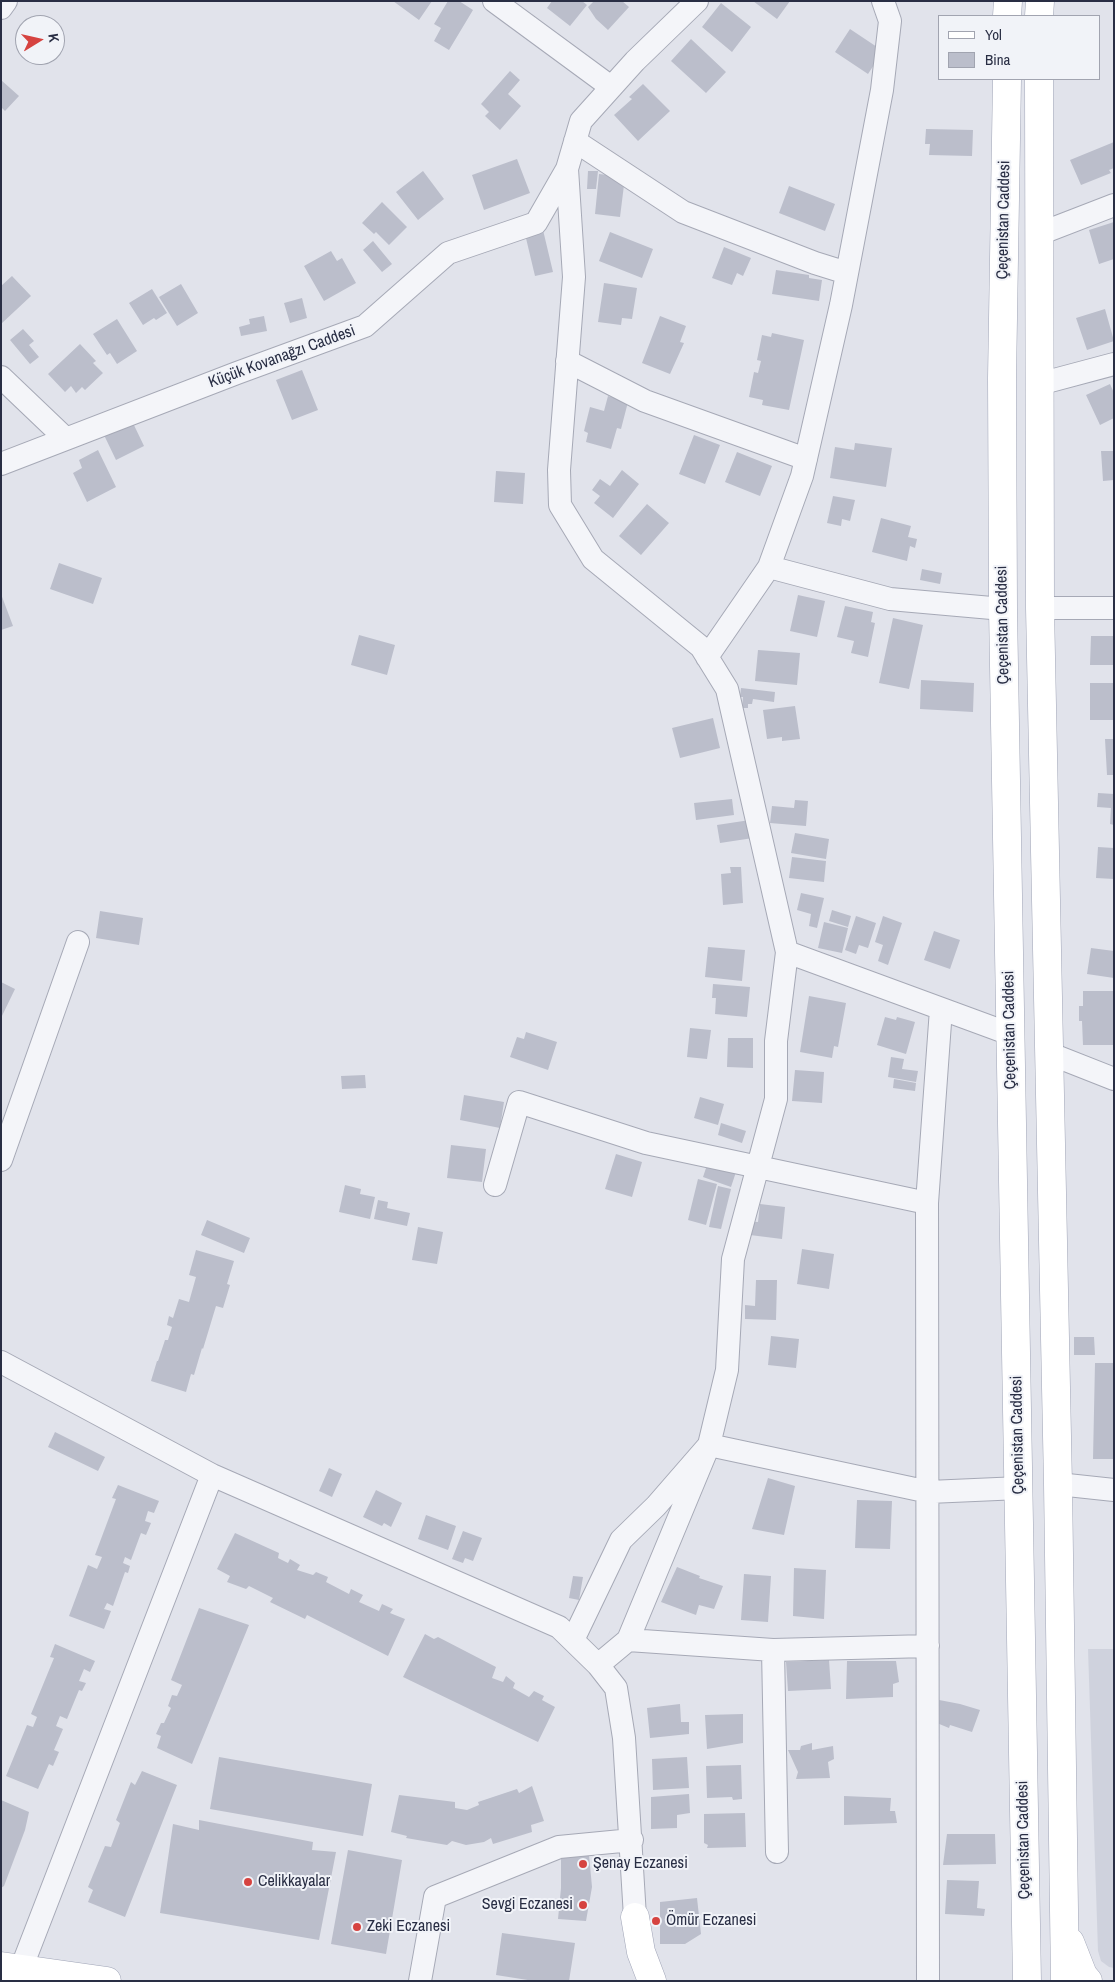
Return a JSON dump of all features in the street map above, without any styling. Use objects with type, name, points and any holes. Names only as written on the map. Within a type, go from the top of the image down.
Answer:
[{"type":"main road","points":[[1008,1],[1008,15]]},
{"type":"main road","points":[[1040,1],[1040,15]]},
{"type":"main road","name":"Çeçenistan Caddesi","points":[[1006,80],[1002,378],[1003,609],[1020,1488],[1027,1981]]},
{"type":"main road","points":[[1039,80],[1040,608],[1058,1484],[1065,1981]]},
{"type":"main road","points":[[633,1981],[635,1917]]},
{"type":"main road","points":[[635,1917],[641,1952],[652,1981]]},
{"type":"main road","points":[[1063,1917],[1073,1952],[1083,1975],[1088,1981]]},
{"type":"main road","points":[[1020,1981],[1026,1931]]},
{"type":"main road","points":[[11,1967],[108,1981]]},
{"type":"street","points":[[1,8],[6,1]]},
{"type":"street","points":[[494,1],[611,87]]},
{"type":"street","name":"Küçük Kovanağzı Caddesi","points":[[1,464],[365,326],[448,253],[536,223],[567,169],[581,121],[635,61],[697,1]]},
{"type":"street","points":[[707,657],[768,567],[802,476],[847,273],[882,90],[890,21],[883,1]]},
{"type":"street","points":[[575,141],[683,212],[815,263],[847,273]]},
{"type":"street","points":[[567,169],[574,278],[559,470],[560,506],[593,559],[701,647],[727,689],[787,952],[776,1041],[776,1099],[733,1259],[727,1370],[710,1445],[628,1640],[598,1665]]},
{"type":"street","points":[[1039,234],[1114,205]]},
{"type":"street","points":[[568,361],[645,401],[806,459]]},
{"type":"street","points":[[1039,384],[1114,364]]},
{"type":"street","points":[[1,377],[66,439]]},
{"type":"street","points":[[768,567],[890,599],[1003,609]]},
{"type":"street","points":[[1040,608],[1114,608]]},
{"type":"street","points":[[1,1160],[78,942]]},
{"type":"street","points":[[787,952],[1010,1034]]},
{"type":"street","points":[[928,1981],[927,1203],[941,1009]]},
{"type":"street","points":[[1048,1054],[1114,1079]]},
{"type":"street","points":[[495,1185],[519,1102],[646,1143],[927,1203]]},
{"type":"street","points":[[1,1362],[212,1475],[559,1627],[598,1665],[616,1688],[624,1738],[632,1840],[635,1917]]},
{"type":"street","points":[[710,1445],[928,1492],[1020,1488]]},
{"type":"street","points":[[573,1640],[621,1540],[656,1506],[710,1445]]},
{"type":"street","points":[[11,1967],[212,1475]]},
{"type":"street","points":[[1058,1484],[1114,1490]]},
{"type":"street","points":[[628,1640],[773,1650],[928,1646]]},
{"type":"street","points":[[773,1650],[777,1852]]},
{"type":"street","points":[[420,1981],[435,1897],[559,1847],[632,1840]]},
{"type":"shaded area","points":[[1088,1649],[1114,1649],[1114,1968],[1101,1961],[1098,1951]]},
{"type":"building","points":[[393,1],[432,1],[419,20]]},
{"type":"building","points":[[448,1],[459,1],[473,10],[449,50],[434,41],[441,28],[434,24]]},
{"type":"building","points":[[552,1],[582,1],[587,5],[570,26],[547,8]]},
{"type":"building","points":[[594,1],[622,1],[629,7],[608,30],[596,19],[588,7]]},
{"type":"building","points":[[753,1],[790,1],[777,19]]},
{"type":"building","points":[[721,3],[751,27],[732,52],[702,27]]},
{"type":"building","points":[[850,29],[883,51],[868,74],[835,52]]},
{"type":"building","points":[[691,39],[726,72],[706,93],[671,61]]},
{"type":"building","points":[[510,71],[520,80],[508,94],[521,106],[500,130],[485,116],[489,112],[481,104]]},
{"type":"building","points":[[1,80],[19,96],[5,111],[1,107]]},
{"type":"building","points":[[643,84],[670,111],[638,141],[614,115],[632,99],[629,97]]},
{"type":"building","points":[[926,129],[973,130],[972,156],[929,155],[930,144],[925,144]]},
{"type":"building","points":[[1114,142],[1114,168],[1109,170],[1111,173],[1081,185],[1070,160]]},
{"type":"building","points":[[517,159],[530,193],[484,210],[472,175]]},
{"type":"building","points":[[423,171],[444,199],[418,220],[396,192]]},
{"type":"building","points":[[588,171],[598,171],[596,189],[587,189]]},
{"type":"building","points":[[599,174],[625,177],[620,217],[595,214]]},
{"type":"building","points":[[789,186],[835,204],[825,231],[779,213]]},
{"type":"building","points":[[382,202],[407,227],[389,245],[376,232],[374,234],[362,223]]},
{"type":"building","points":[[1114,222],[1114,259],[1099,264],[1089,230]]},
{"type":"building","points":[[543,230],[553,272],[535,276],[525,234]]},
{"type":"building","points":[[610,232],[653,249],[642,278],[599,261]]},
{"type":"building","points":[[373,241],[392,264],[382,272],[363,250]]},
{"type":"building","points":[[724,247],[751,258],[743,276],[737,273],[732,285],[712,278]]},
{"type":"building","points":[[331,251],[337,261],[342,258],[356,283],[324,301],[304,266]]},
{"type":"building","points":[[776,270],[809,275],[809,278],[822,280],[819,301],[772,294]]},
{"type":"building","points":[[12,276],[31,296],[1,324],[1,286]]},
{"type":"building","points":[[604,283],[637,288],[632,319],[622,318],[621,325],[598,322]]},
{"type":"building","points":[[181,284],[198,313],[177,326],[159,297]]},
{"type":"building","points":[[152,289],[167,313],[143,325],[129,303]]},
{"type":"building","points":[[302,298],[307,318],[290,323],[284,303]]},
{"type":"building","points":[[1105,309],[1114,341],[1087,350],[1076,318]]},
{"type":"building","points":[[264,316],[267,331],[241,336],[239,327],[250,324],[249,319]]},
{"type":"building","points":[[660,316],[686,326],[680,342],[684,343],[670,374],[642,363]]},
{"type":"building","points":[[117,319],[137,351],[117,364],[110,353],[107,355],[93,334]]},
{"type":"building","points":[[23,329],[34,341],[29,345],[39,357],[30,364],[10,340]]},
{"type":"building","points":[[772,333],[804,340],[789,410],[762,405],[763,400],[749,397],[754,372],[758,373],[761,361],[757,360],[762,335],[771,337]]},
{"type":"building","points":[[80,344],[96,361],[93,363],[103,373],[85,390],[82,387],[76,393],[71,386],[65,392],[48,374]]},
{"type":"building","points":[[302,370],[318,410],[292,420],[276,380]]},
{"type":"building","points":[[1110,384],[1114,393],[1114,418],[1100,425],[1086,395]]},
{"type":"building","points":[[608,396],[628,402],[621,429],[617,428],[611,449],[586,442],[588,433],[584,431],[590,407],[604,411]]},
{"type":"building","points":[[132,421],[144,446],[116,460],[104,435]]},
{"type":"building","points":[[694,435],[720,445],[705,484],[679,474]]},
{"type":"building","points":[[855,443],[892,448],[886,487],[830,478],[835,447],[854,450]]},
{"type":"building","points":[[98,450],[116,487],[87,502],[73,473],[82,468],[79,460]]},
{"type":"building","points":[[1101,451],[1114,451],[1114,480],[1103,481]]},
{"type":"building","points":[[737,452],[772,466],[760,496],[725,482]]},
{"type":"building","points":[[622,470],[639,484],[613,518],[594,503],[600,496],[592,490],[600,479],[610,486]]},
{"type":"building","points":[[496,471],[525,473],[523,504],[494,502]]},
{"type":"building","points":[[833,496],[855,500],[850,521],[842,519],[841,526],[827,523]]},
{"type":"building","points":[[647,504],[669,523],[641,555],[619,536]]},
{"type":"building","points":[[881,518],[911,526],[908,537],[917,539],[915,548],[910,546],[907,561],[872,552]]},
{"type":"building","points":[[59,563],[102,578],[93,604],[50,589]]},
{"type":"building","points":[[922,569],[942,573],[940,584],[920,580]]},
{"type":"building","points":[[1,594],[13,626],[1,630]]},
{"type":"building","points":[[798,595],[825,601],[817,637],[790,631]]},
{"type":"building","points":[[845,606],[873,612],[871,622],[875,623],[868,657],[851,653],[854,641],[837,637]]},
{"type":"building","points":[[893,618],[923,625],[909,689],[879,683]]},
{"type":"building","points":[[359,635],[395,645],[387,675],[351,665]]},
{"type":"building","points":[[1091,636],[1114,636],[1114,665],[1090,665]]},
{"type":"building","points":[[758,650],[800,653],[797,685],[755,681]]},
{"type":"building","points":[[921,680],[974,683],[973,712],[920,709]]},
{"type":"building","points":[[1090,683],[1114,683],[1114,720],[1090,720]]},
{"type":"building","points":[[741,688],[775,692],[774,702],[753,699],[752,704],[748,704],[748,708],[742,708],[743,697],[740,697]]},
{"type":"building","points":[[795,706],[800,739],[782,741],[782,737],[767,739],[763,710]]},
{"type":"building","points":[[713,718],[720,748],[680,758],[672,728]]},
{"type":"building","points":[[1105,739],[1114,739],[1114,775],[1107,775]]},
{"type":"building","points":[[1098,793],[1114,794],[1114,825],[1110,824],[1111,808],[1097,807]]},
{"type":"building","points":[[732,799],[734,815],[696,820],[694,803]]},
{"type":"building","points":[[795,800],[808,801],[806,826],[770,823],[772,806],[794,808]]},
{"type":"building","points":[[750,820],[753,838],[720,843],[717,825]]},
{"type":"building","points":[[795,833],[829,839],[826,859],[791,853]]},
{"type":"building","points":[[1098,847],[1114,848],[1114,879],[1096,878]]},
{"type":"building","points":[[792,857],[826,861],[824,882],[789,878]]},
{"type":"building","points":[[730,867],[741,867],[743,903],[723,905],[721,874],[731,873]]},
{"type":"building","points":[[801,893],[824,898],[817,928],[809,926],[811,914],[797,910]]},
{"type":"building","points":[[832,910],[851,916],[848,927],[829,921]]},
{"type":"building","points":[[100,911],[143,918],[139,945],[96,938]]},
{"type":"building","points":[[856,916],[876,923],[868,948],[859,945],[856,954],[845,950]]},
{"type":"building","points":[[883,916],[902,923],[888,965],[878,961],[883,945],[875,942]]},
{"type":"building","points":[[824,922],[848,928],[842,953],[818,948]]},
{"type":"building","points":[[934,931],[960,940],[950,969],[924,960]]},
{"type":"building","points":[[708,947],[745,950],[742,981],[705,977]]},
{"type":"building","points":[[1091,948],[1114,951],[1114,978],[1087,974]]},
{"type":"building","points":[[1,982],[15,989],[1,1018]]},
{"type":"building","points":[[713,984],[750,987],[747,1017],[715,1014],[716,998],[712,998]]},
{"type":"building","points":[[1083,991],[1114,991],[1114,1045],[1083,1045],[1082,1021],[1079,1021],[1079,1006],[1083,1006]]},
{"type":"building","points":[[809,996],[846,1003],[838,1047],[834,1046],[832,1058],[800,1052]]},
{"type":"building","points":[[885,1017],[896,1020],[897,1017],[915,1022],[906,1054],[877,1045]]},
{"type":"building","points":[[690,1028],[711,1030],[707,1059],[687,1057]]},
{"type":"building","points":[[526,1032],[557,1042],[548,1070],[510,1057],[517,1037],[524,1039]]},
{"type":"building","points":[[728,1038],[753,1038],[753,1068],[727,1067]]},
{"type":"building","points":[[891,1057],[904,1059],[902,1069],[918,1071],[916,1082],[888,1077]]},
{"type":"building","points":[[795,1070],[824,1072],[822,1103],[792,1101]]},
{"type":"building","points":[[365,1075],[366,1088],[342,1089],[341,1076]]},
{"type":"building","points":[[894,1079],[916,1083],[915,1091],[893,1088]]},
{"type":"building","points":[[464,1095],[504,1102],[500,1128],[460,1120]]},
{"type":"building","points":[[700,1097],[724,1104],[718,1125],[694,1118]]},
{"type":"building","points":[[721,1123],[746,1131],[742,1143],[718,1135]]},
{"type":"building","points":[[451,1145],[486,1149],[482,1182],[447,1178]]},
{"type":"building","points":[[616,1154],[642,1162],[632,1197],[605,1189]]},
{"type":"building","points":[[709,1159],[737,1169],[731,1187],[703,1177]]},
{"type":"building","points":[[698,1179],[717,1184],[706,1225],[688,1220]]},
{"type":"building","points":[[345,1185],[361,1189],[360,1194],[375,1197],[370,1219],[339,1212]]},
{"type":"building","points":[[718,1186],[731,1189],[721,1229],[709,1227]]},
{"type":"building","points":[[378,1200],[388,1202],[387,1208],[410,1213],[407,1226],[374,1219]]},
{"type":"building","points":[[760,1204],[785,1207],[782,1239],[742,1234],[744,1221],[758,1222]]},
{"type":"building","points":[[207,1220],[250,1238],[244,1253],[201,1235]]},
{"type":"building","points":[[418,1227],[443,1232],[437,1264],[412,1260]]},
{"type":"building","points":[[802,1249],[834,1254],[829,1289],[797,1284]]},
{"type":"building","points":[[196,1250],[234,1261],[227,1284],[230,1285],[223,1308],[216,1306],[194,1375],[191,1374],[186,1392],[151,1381],[165,1340],[168,1340],[172,1327],[167,1325],[169,1316],[173,1318],[179,1299],[189,1302],[196,1277],[189,1275]]},
{"type":"building","points":[[756,1280],[777,1280],[776,1320],[745,1319],[745,1305],[755,1306]]},
{"type":"building","points":[[771,1336],[799,1339],[796,1368],[768,1365]]},
{"type":"building","points":[[1074,1337],[1094,1337],[1095,1355],[1074,1355]]},
{"type":"building","points":[[1095,1363],[1114,1363],[1114,1459],[1093,1459]]},
{"type":"building","points":[[55,1432],[105,1457],[98,1471],[48,1447]]},
{"type":"building","points":[[329,1468],[342,1474],[332,1497],[319,1491]]},
{"type":"building","points":[[768,1478],[795,1486],[784,1535],[752,1529]]},
{"type":"building","points":[[118,1485],[159,1501],[154,1513],[148,1511],[145,1521],[151,1523],[146,1535],[141,1533],[131,1560],[125,1557],[123,1563],[130,1566],[128,1573],[125,1572],[113,1606],[107,1603],[104,1609],[111,1611],[104,1629],[69,1616],[88,1565],[97,1569],[102,1557],[95,1555],[116,1499],[112,1498]]},
{"type":"building","points":[[376,1490],[402,1503],[391,1527],[384,1523],[382,1526],[363,1517]]},
{"type":"building","points":[[857,1500],[892,1501],[890,1549],[855,1548]]},
{"type":"building","points":[[426,1515],[456,1526],[448,1550],[418,1539]]},
{"type":"building","points":[[463,1531],[482,1538],[473,1561],[465,1558],[463,1563],[452,1559]]},
{"type":"building","points":[[235,1533],[279,1553],[278,1558],[288,1563],[290,1559],[300,1565],[297,1570],[313,1575],[316,1572],[328,1577],[326,1582],[349,1594],[351,1589],[363,1595],[359,1602],[379,1611],[382,1604],[393,1609],[390,1613],[405,1619],[388,1656],[307,1615],[305,1619],[270,1602],[273,1598],[249,1586],[246,1589],[227,1582],[230,1576],[217,1569]]},
{"type":"building","points":[[677,1567],[700,1576],[699,1578],[723,1586],[714,1609],[699,1605],[696,1615],[661,1602]]},
{"type":"building","points":[[794,1568],[826,1570],[824,1619],[793,1616]]},
{"type":"building","points":[[744,1574],[771,1576],[768,1622],[741,1620]]},
{"type":"building","points":[[573,1576],[583,1577],[579,1600],[569,1598]]},
{"type":"building","points":[[199,1608],[249,1625],[192,1764],[157,1748],[161,1736],[156,1734],[171,1708],[168,1706],[172,1695],[177,1696],[182,1685],[171,1680]]},
{"type":"building","points":[[425,1634],[434,1639],[438,1637],[496,1667],[492,1678],[503,1682],[506,1676],[515,1683],[513,1688],[529,1697],[534,1691],[544,1696],[542,1700],[555,1707],[538,1742],[403,1677]]},
{"type":"building","points":[[55,1644],[95,1661],[90,1672],[84,1669],[79,1681],[86,1683],[82,1691],[79,1690],[67,1719],[60,1716],[56,1726],[63,1729],[54,1750],[59,1752],[53,1766],[49,1764],[38,1789],[6,1776],[27,1725],[33,1727],[37,1717],[31,1714],[54,1658],[50,1657]]},
{"type":"building","points":[[829,1660],[831,1689],[788,1691],[786,1662]]},
{"type":"building","points":[[847,1661],[896,1661],[899,1682],[893,1684],[893,1697],[846,1699]]},
{"type":"building","points":[[934,1699],[980,1710],[972,1732],[950,1725],[949,1728],[932,1721]]},
{"type":"building","points":[[680,1704],[681,1722],[689,1722],[689,1734],[650,1738],[647,1708]]},
{"type":"building","points":[[743,1714],[743,1743],[707,1749],[705,1715]]},
{"type":"building","points":[[812,1743],[812,1750],[833,1746],[834,1759],[828,1762],[830,1778],[796,1779],[798,1772],[788,1750],[800,1750],[801,1746]]},
{"type":"building","points":[[219,1757],[372,1784],[363,1836],[210,1809]]},
{"type":"building","points":[[687,1757],[689,1788],[653,1790],[652,1759]]},
{"type":"building","points":[[741,1765],[742,1799],[733,1800],[732,1797],[707,1798],[706,1766]]},
{"type":"building","points":[[142,1771],[177,1785],[125,1917],[88,1902],[93,1890],[88,1887],[105,1846],[111,1847],[120,1823],[116,1820],[131,1782],[135,1785]]},
{"type":"building","points":[[532,1786],[544,1821],[531,1825],[532,1832],[493,1844],[491,1838],[484,1842],[466,1845],[452,1841],[447,1845],[406,1838],[407,1836],[391,1832],[399,1795],[455,1802],[455,1808],[467,1810],[479,1805],[478,1802],[517,1789],[519,1793]]},
{"type":"building","points":[[689,1794],[690,1813],[677,1815],[677,1828],[651,1829],[651,1797]]},
{"type":"building","points":[[844,1796],[891,1798],[890,1811],[895,1811],[897,1823],[844,1825]]},
{"type":"building","points":[[1,1800],[29,1812],[25,1830],[4,1886],[1,1888]]},
{"type":"building","points":[[745,1813],[746,1847],[707,1848],[708,1845],[704,1843],[704,1814]]},
{"type":"building","name":"Celikkayalar","points":[[199,1820],[313,1842],[312,1850],[336,1852],[319,1940],[160,1913],[173,1824],[199,1830]]},
{"type":"building","points":[[947,1834],[995,1834],[996,1864],[943,1865]]},
{"type":"building","points":[[348,1850],[402,1860],[386,1954],[331,1944]]},
{"type":"building","points":[[589,1855],[592,1887],[586,1921],[558,1919],[561,1888],[561,1856]]},
{"type":"building","points":[[947,1880],[979,1881],[977,1908],[985,1909],[984,1916],[945,1914]]},
{"type":"building","points":[[697,1898],[701,1934],[685,1944],[660,1944],[660,1902]]},
{"type":"building","points":[[502,1933],[575,1943],[569,1981],[534,1981],[496,1975]]},
{"type":"place","name":"Şenay Eczanesi","points":[[583,1864]]},
{"type":"place","name":"Celikkayalar","points":[[248,1882]]},
{"type":"place","name":"Sevgi Eczanesi","points":[[583,1905]]},
{"type":"place","name":"Ömür Eczanesi","points":[[656,1921]]},
{"type":"place","name":"Zeki Eczanesi","points":[[357,1927]]}]
